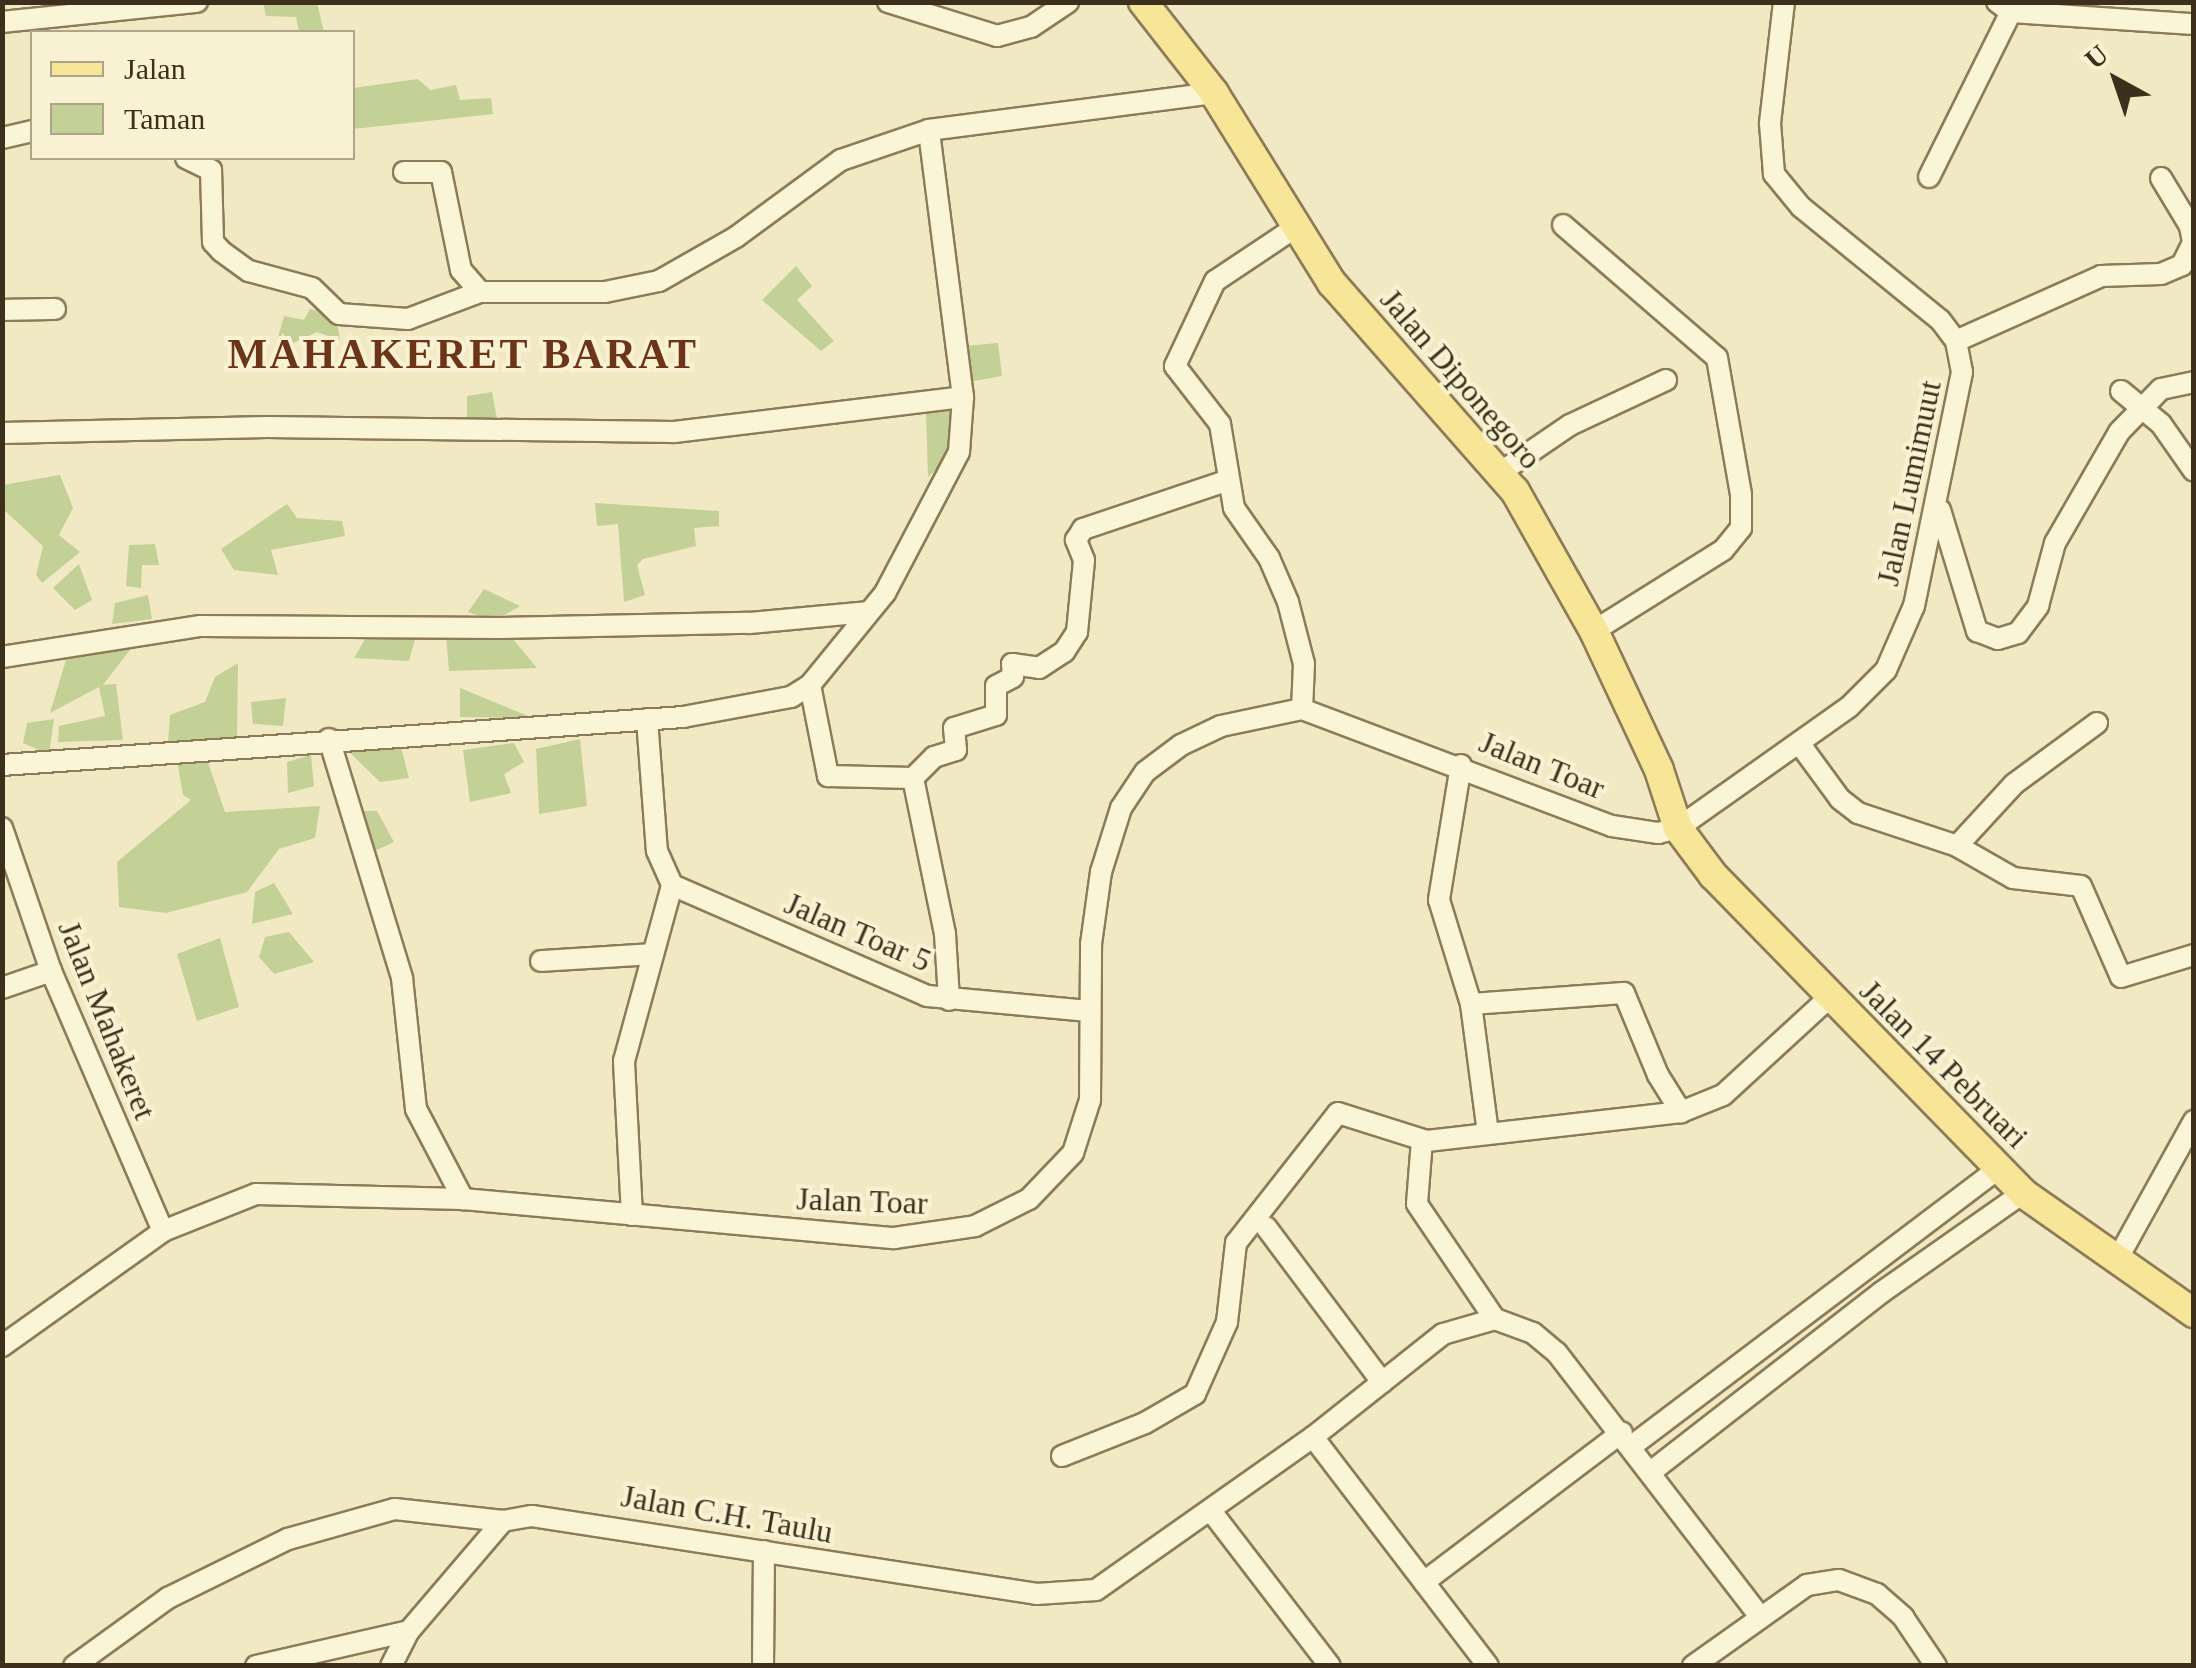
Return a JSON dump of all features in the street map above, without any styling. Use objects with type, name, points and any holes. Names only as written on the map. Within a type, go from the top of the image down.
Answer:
[{"type":"main road","name":"Jalan Diponegoro","points":[[1143,2],[1214,93],[1296,227],[1358,316],[1502,472],[1594,631],[1659,770],[1678,828]]},
{"type":"main road","name":"Jalan 14 Pebruari","points":[[1678,828],[1758,927],[2023,1192],[2194,1313]]},
{"type":"street","points":[[2,22],[197,2]]},
{"type":"street","points":[[888,2],[997,36],[1031,27],[1068,2]]},
{"type":"street","name":"Jalan Lumimuut","points":[[1678,828],[1867,691],[1896,654],[1938,505],[1962,399],[1956,341],[1900,285],[1800,207],[1774,174],[1770,123],[1784,2]]},
{"type":"street","points":[[1930,176],[2004,8],[2194,24]]},
{"type":"street","points":[[190,160],[210,170],[213,242],[221,252],[249,271],[312,288],[339,314],[408,319],[480,292],[606,292],[659,281],[736,237],[830,166],[930,130],[1214,93]]},
{"type":"street","points":[[2,766],[330,739],[647,720],[775,703],[810,685],[885,593],[951,474],[963,396],[930,130]]},
{"type":"street","points":[[2,138],[30,131]]},
{"type":"street","points":[[404,172],[441,172],[460,270],[480,292]]},
{"type":"street","points":[[1956,341],[2101,276],[2162,274],[2182,265],[2193,242],[2190,226],[2161,178]]},
{"type":"street","points":[[1563,225],[1717,358],[1741,494],[1742,528],[1723,550],[1594,631]]},
{"type":"street","points":[[1296,227],[1215,282],[1175,366],[1220,424],[1226,481],[1241,521],[1269,558],[1298,631],[1302,709]]},
{"type":"street","points":[[2,310],[55,309]]},
{"type":"street","points":[[1502,472],[1570,425],[1666,380]]},
{"type":"street","points":[[1938,505],[1977,631],[1998,639],[2018,633],[2034,616],[2055,543],[2140,404],[2161,389],[2194,382]]},
{"type":"street","points":[[2121,391],[2140,404],[2194,471]]},
{"type":"street","points":[[2,433],[267,427],[674,432],[963,396]]},
{"type":"street","points":[[810,685],[828,776],[913,778],[934,757],[956,750],[954,728],[996,715],[996,686],[1013,677],[1012,664],[1039,668],[1064,652],[1077,632],[1084,560],[1076,540],[1083,528],[1226,481]]},
{"type":"street","points":[[2,657],[201,626],[749,623],[868,612]]},
{"type":"street","name":"Jalan Toar","points":[[2,1346],[162,1232],[256,1194],[463,1199],[894,1238],[975,1226],[1005,1214],[1052,1180],[1073,1153],[1090,1100],[1089,1011],[1100,872],[1121,808],[1145,772],[1222,726],[1302,709],[1461,765],[1612,826],[1678,828]]},
{"type":"street","points":[[632,1215],[624,1061],[672,885],[657,851],[647,720]]},
{"type":"street","points":[[1957,846],[2014,784],[2097,722]]},
{"type":"street","points":[[330,739],[402,978],[416,1109],[463,1199]]},
{"type":"street","points":[[1799,743],[1840,799],[1858,813],[1957,846],[2013,878],[2081,886],[2120,977],[2194,955]]},
{"type":"street","points":[[1461,765],[1439,900],[1471,1004],[1488,1133]]},
{"type":"street","points":[[913,778],[946,934],[950,1000]]},
{"type":"street","name":"Jalan Mahakeret","points":[[2,828],[51,970],[162,1232]]},
{"type":"street","name":"Jalan Toar 5","points":[[672,885],[864,971],[950,1000],[1089,1011]]},
{"type":"street","points":[[542,961],[652,954]]},
{"type":"street","points":[[2,988],[51,970]]},
{"type":"street","points":[[1471,1004],[1624,993],[1658,1075],[1681,1112]]},
{"type":"street","points":[[1062,1456],[1145,1423],[1195,1394],[1227,1322],[1236,1243],[1333,1116],[1350,1113],[1422,1140],[1681,1112],[1723,1095],[1829,998]]},
{"type":"street","points":[[2118,1258],[2194,1122]]},
{"type":"street","points":[[1422,1140],[1417,1204],[1495,1319],[1533,1333],[1557,1353],[1628,1439],[1758,1614]]},
{"type":"street","points":[[1424,1582],[1739,1366],[1999,1168]]},
{"type":"street","points":[[1652,1471],[1882,1292],[2023,1192]]},
{"type":"street","points":[[1266,1227],[1382,1382]]},
{"type":"street","points":[[1865,1269],[1882,1292]]},
{"type":"street","name":"Jalan C.H. Taulu","points":[[74,1666],[168,1598],[288,1539],[395,1508],[502,1521],[557,1516],[1037,1594],[1082,1594],[1118,1577],[1313,1437],[1443,1334],[1495,1319]]},
{"type":"street","points":[[1739,1366],[1756,1389]]},
{"type":"street","points":[[1313,1437],[1488,1666]]},
{"type":"street","points":[[1210,1511],[1330,1666]]},
{"type":"street","points":[[392,1666],[409,1631],[502,1521]]},
{"type":"street","points":[[763,1666],[764,1551]]},
{"type":"street","points":[[1693,1666],[1758,1614],[1807,1585],[1857,1584],[1904,1617],[1936,1666]]},
{"type":"street","points":[[258,1665],[409,1631]]},
{"type":"green space","points":[[263,3],[317,3],[324,30],[299,30],[296,17],[266,16]]},
{"type":"green space","points":[[418,79],[430,90],[456,85],[460,100],[491,98],[493,114],[355,129],[355,88]]},
{"type":"green space","points":[[796,266],[812,286],[797,300],[834,341],[821,351],[762,300]]},
{"type":"green space","points":[[310,309],[336,315],[340,340],[317,332],[291,344],[278,337],[284,316],[304,320]]},
{"type":"green space","points":[[998,343],[1002,376],[968,382],[964,346]]},
{"type":"green space","points":[[492,392],[498,424],[467,421],[467,396]]},
{"type":"green space","points":[[955,406],[952,455],[928,477],[926,414]]},
{"type":"green space","points":[[60,475],[73,508],[59,535],[80,552],[42,583],[36,575],[43,546],[3,509],[3,485]]},
{"type":"green space","points":[[595,503],[719,511],[719,526],[694,528],[696,546],[643,559],[637,565],[645,595],[624,602],[618,524],[597,526]]},
{"type":"green space","points":[[287,504],[297,518],[342,521],[345,536],[271,550],[278,575],[234,570],[221,549]]},
{"type":"green space","points":[[155,544],[159,565],[142,565],[141,588],[126,586],[129,545]]},
{"type":"green space","points":[[79,564],[92,600],[75,610],[53,588]]},
{"type":"green space","points":[[484,589],[520,606],[494,621],[468,612]]},
{"type":"green space","points":[[148,595],[152,619],[112,624],[115,603]]},
{"type":"green space","points":[[417,632],[409,661],[354,658],[367,636]]},
{"type":"green space","points":[[446,635],[512,638],[537,668],[449,671]]},
{"type":"green space","points":[[136,642],[103,685],[116,684],[123,740],[58,742],[59,726],[105,716],[99,687],[50,713],[69,650]]},
{"type":"green space","points":[[238,663],[237,737],[168,742],[170,715],[205,702],[215,677]]},
{"type":"green space","points":[[460,688],[533,718],[460,717]]},
{"type":"green space","points":[[286,698],[283,726],[253,724],[251,702]]},
{"type":"green space","points":[[54,719],[49,754],[23,743],[27,723]]},
{"type":"green space","points":[[580,739],[587,806],[539,814],[536,749]]},
{"type":"green space","points":[[514,743],[524,762],[504,774],[511,793],[470,802],[463,750]]},
{"type":"green space","points":[[343,746],[401,747],[409,778],[380,782]]},
{"type":"green space","points":[[311,755],[314,786],[288,793],[287,762]]},
{"type":"green space","points":[[206,757],[225,812],[320,806],[315,838],[279,849],[247,892],[166,913],[119,907],[117,862],[191,800],[183,795],[177,760]]},
{"type":"green space","points":[[358,811],[377,811],[394,842],[372,852]]},
{"type":"green space","points":[[274,883],[293,914],[252,924],[255,892]]},
{"type":"green space","points":[[289,932],[314,962],[274,974],[259,957],[265,937]]},
{"type":"green space","points":[[220,938],[239,1007],[197,1021],[177,954]]},
{"type":"district","name":"MAHAKERET BARAT","points":[[463,354]]}]
